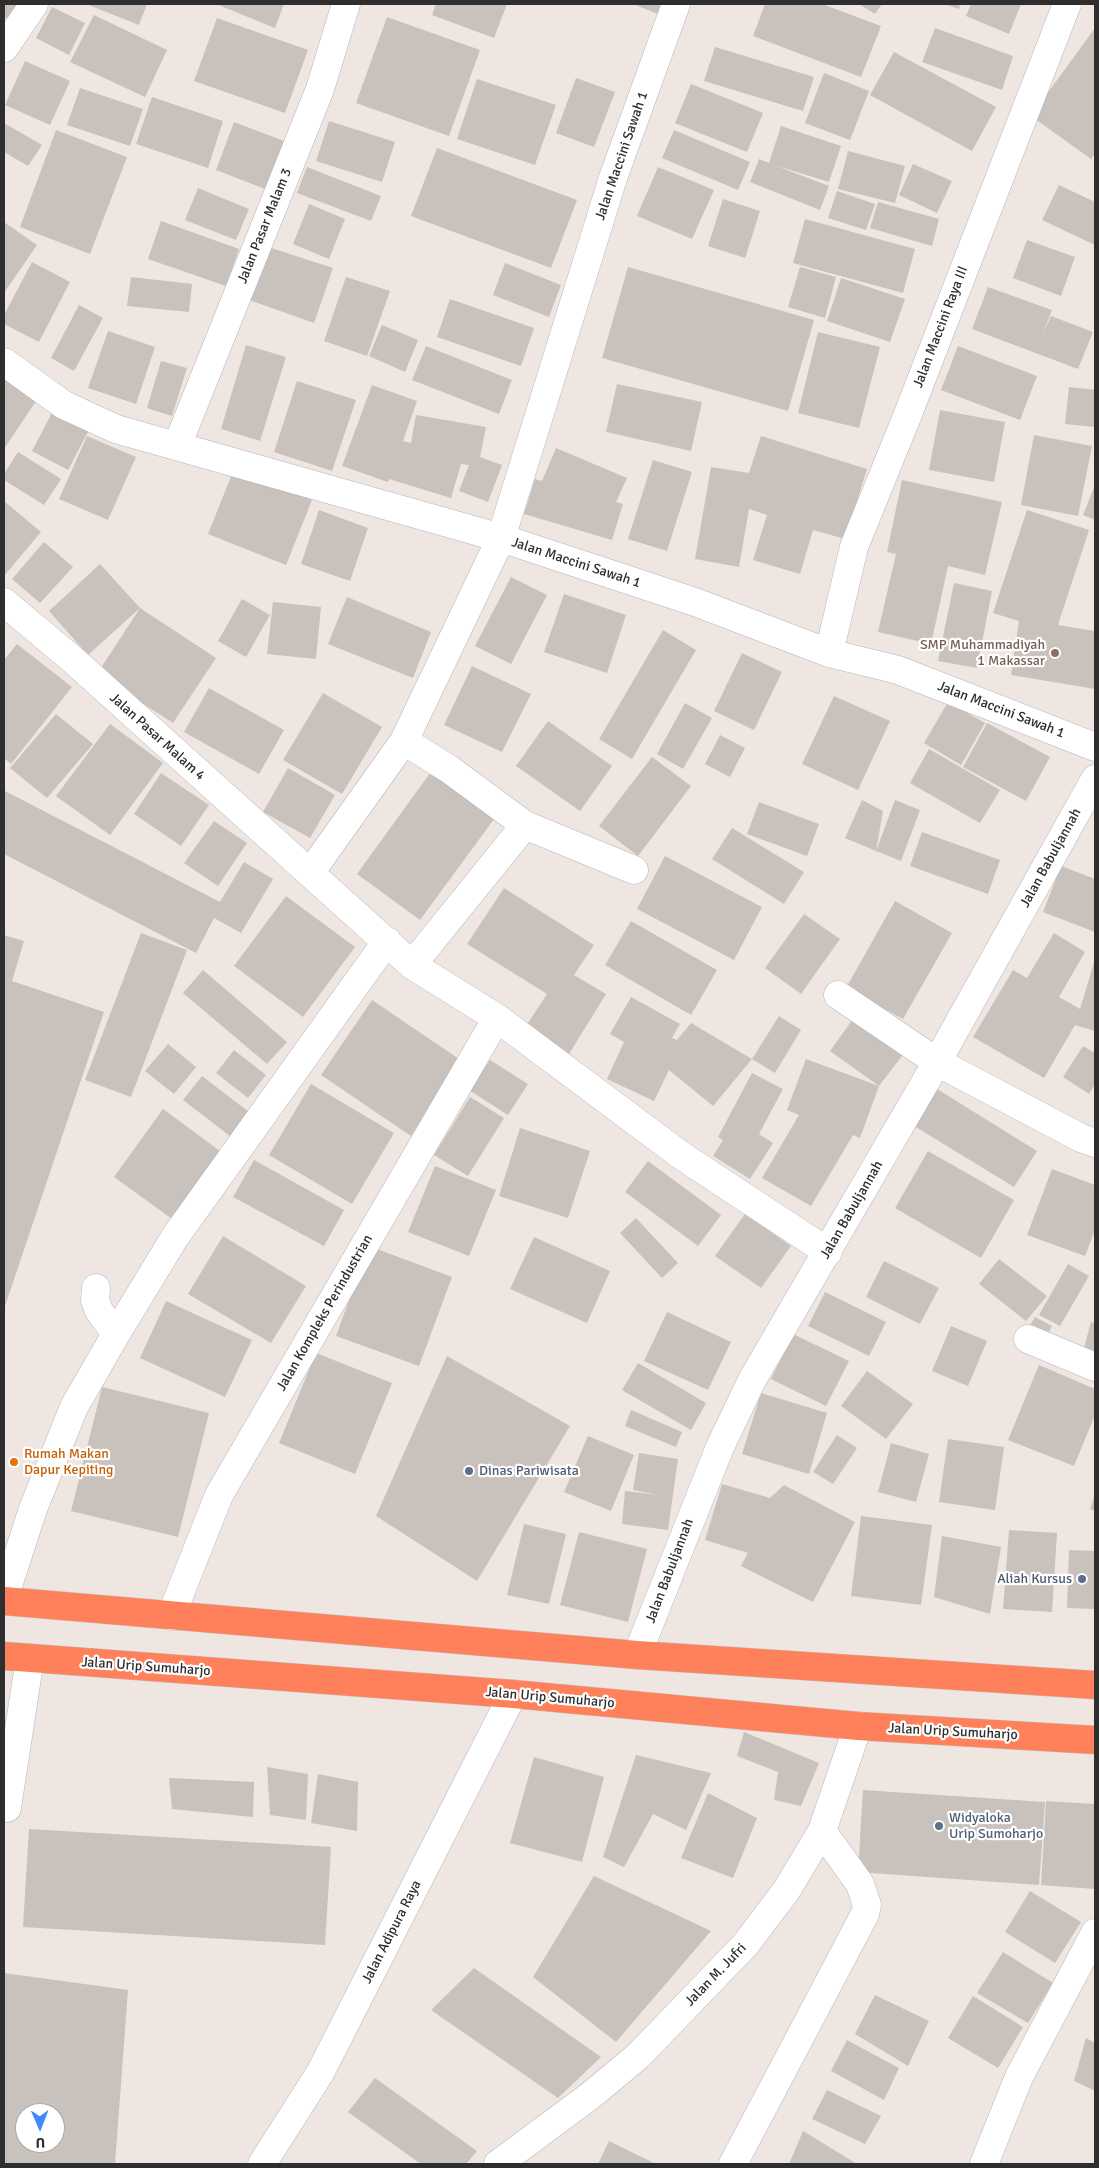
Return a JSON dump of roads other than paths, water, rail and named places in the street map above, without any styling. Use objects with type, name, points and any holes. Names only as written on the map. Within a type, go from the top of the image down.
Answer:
[{"type":"highway","points":[[4,1600],[637,1655],[1095,1685]]},
{"type":"highway","name":"Jalan Urip Sumuharjo","points":[[4,1656],[513,1694],[858,1726],[1095,1740]]},
{"type":"street","points":[[4,48],[34,4]]},
{"type":"street","name":"Jalan Pasar Malam 3","points":[[177,446],[320,89],[346,4]]},
{"type":"street","name":"Jalan Maccini Sawah 1","points":[[676,4],[613,178],[501,538],[695,602],[829,653],[898,670],[1095,747]]},
{"type":"street","name":"Jalan Maccini Raya III","points":[[829,653],[854,547],[908,414],[1067,4]]},
{"type":"street","points":[[4,362],[64,405],[116,429],[501,538],[404,741],[310,873]]},
{"type":"street","name":"Jalan Pasar Malam 4","points":[[4,602],[72,659],[412,965],[497,1018],[682,1156],[828,1252]]},
{"type":"street","points":[[404,741],[449,768],[525,825],[634,870]]},
{"type":"street","name":"Jalan Babuljannah","points":[[637,1655],[720,1447],[752,1380],[828,1252],[1095,779]]},
{"type":"street","points":[[412,965],[525,825]]},
{"type":"street","points":[[4,1600],[33,1509],[74,1407],[116,1334],[176,1237],[387,941]]},
{"type":"street","points":[[838,995],[936,1062],[1080,1138],[1095,1143]]},
{"type":"street","name":"Jalan Kompleks Perindustrian","points":[[171,1616],[219,1495],[497,1018]]},
{"type":"street","points":[[96,1288],[95,1300],[99,1311],[116,1334]]},
{"type":"street","points":[[1028,1339],[1095,1367]]},
{"type":"street","points":[[7,1808],[30,1658]]},
{"type":"street","name":"Jalan Adipura Raya","points":[[262,2164],[320,2073],[513,1694]]},
{"type":"street","name":"Jalan M. Jufri","points":[[498,2164],[590,2096],[638,2056],[746,1945],[786,1891],[822,1831],[858,1726]]},
{"type":"street","points":[[733,2164],[865,1914],[867,1905],[860,1884],[822,1831]]},
{"type":"street","points":[[984,2164],[1019,2077],[1095,1933]]},
{"type":"place","name":"SMP Muhammadiyah 1 Makassar","points":[[1055,653]]},
{"type":"place","name":"Rumah Makan Dapur Kepiting","points":[[14,1462]]},
{"type":"place","name":"Dinas Pariwisata","points":[[469,1471]]},
{"type":"place","name":"Aliah Kursus","points":[[1082,1579]]},
{"type":"place","name":"Widyaloka Urip Sumoharjo","points":[[939,1826]]}]
